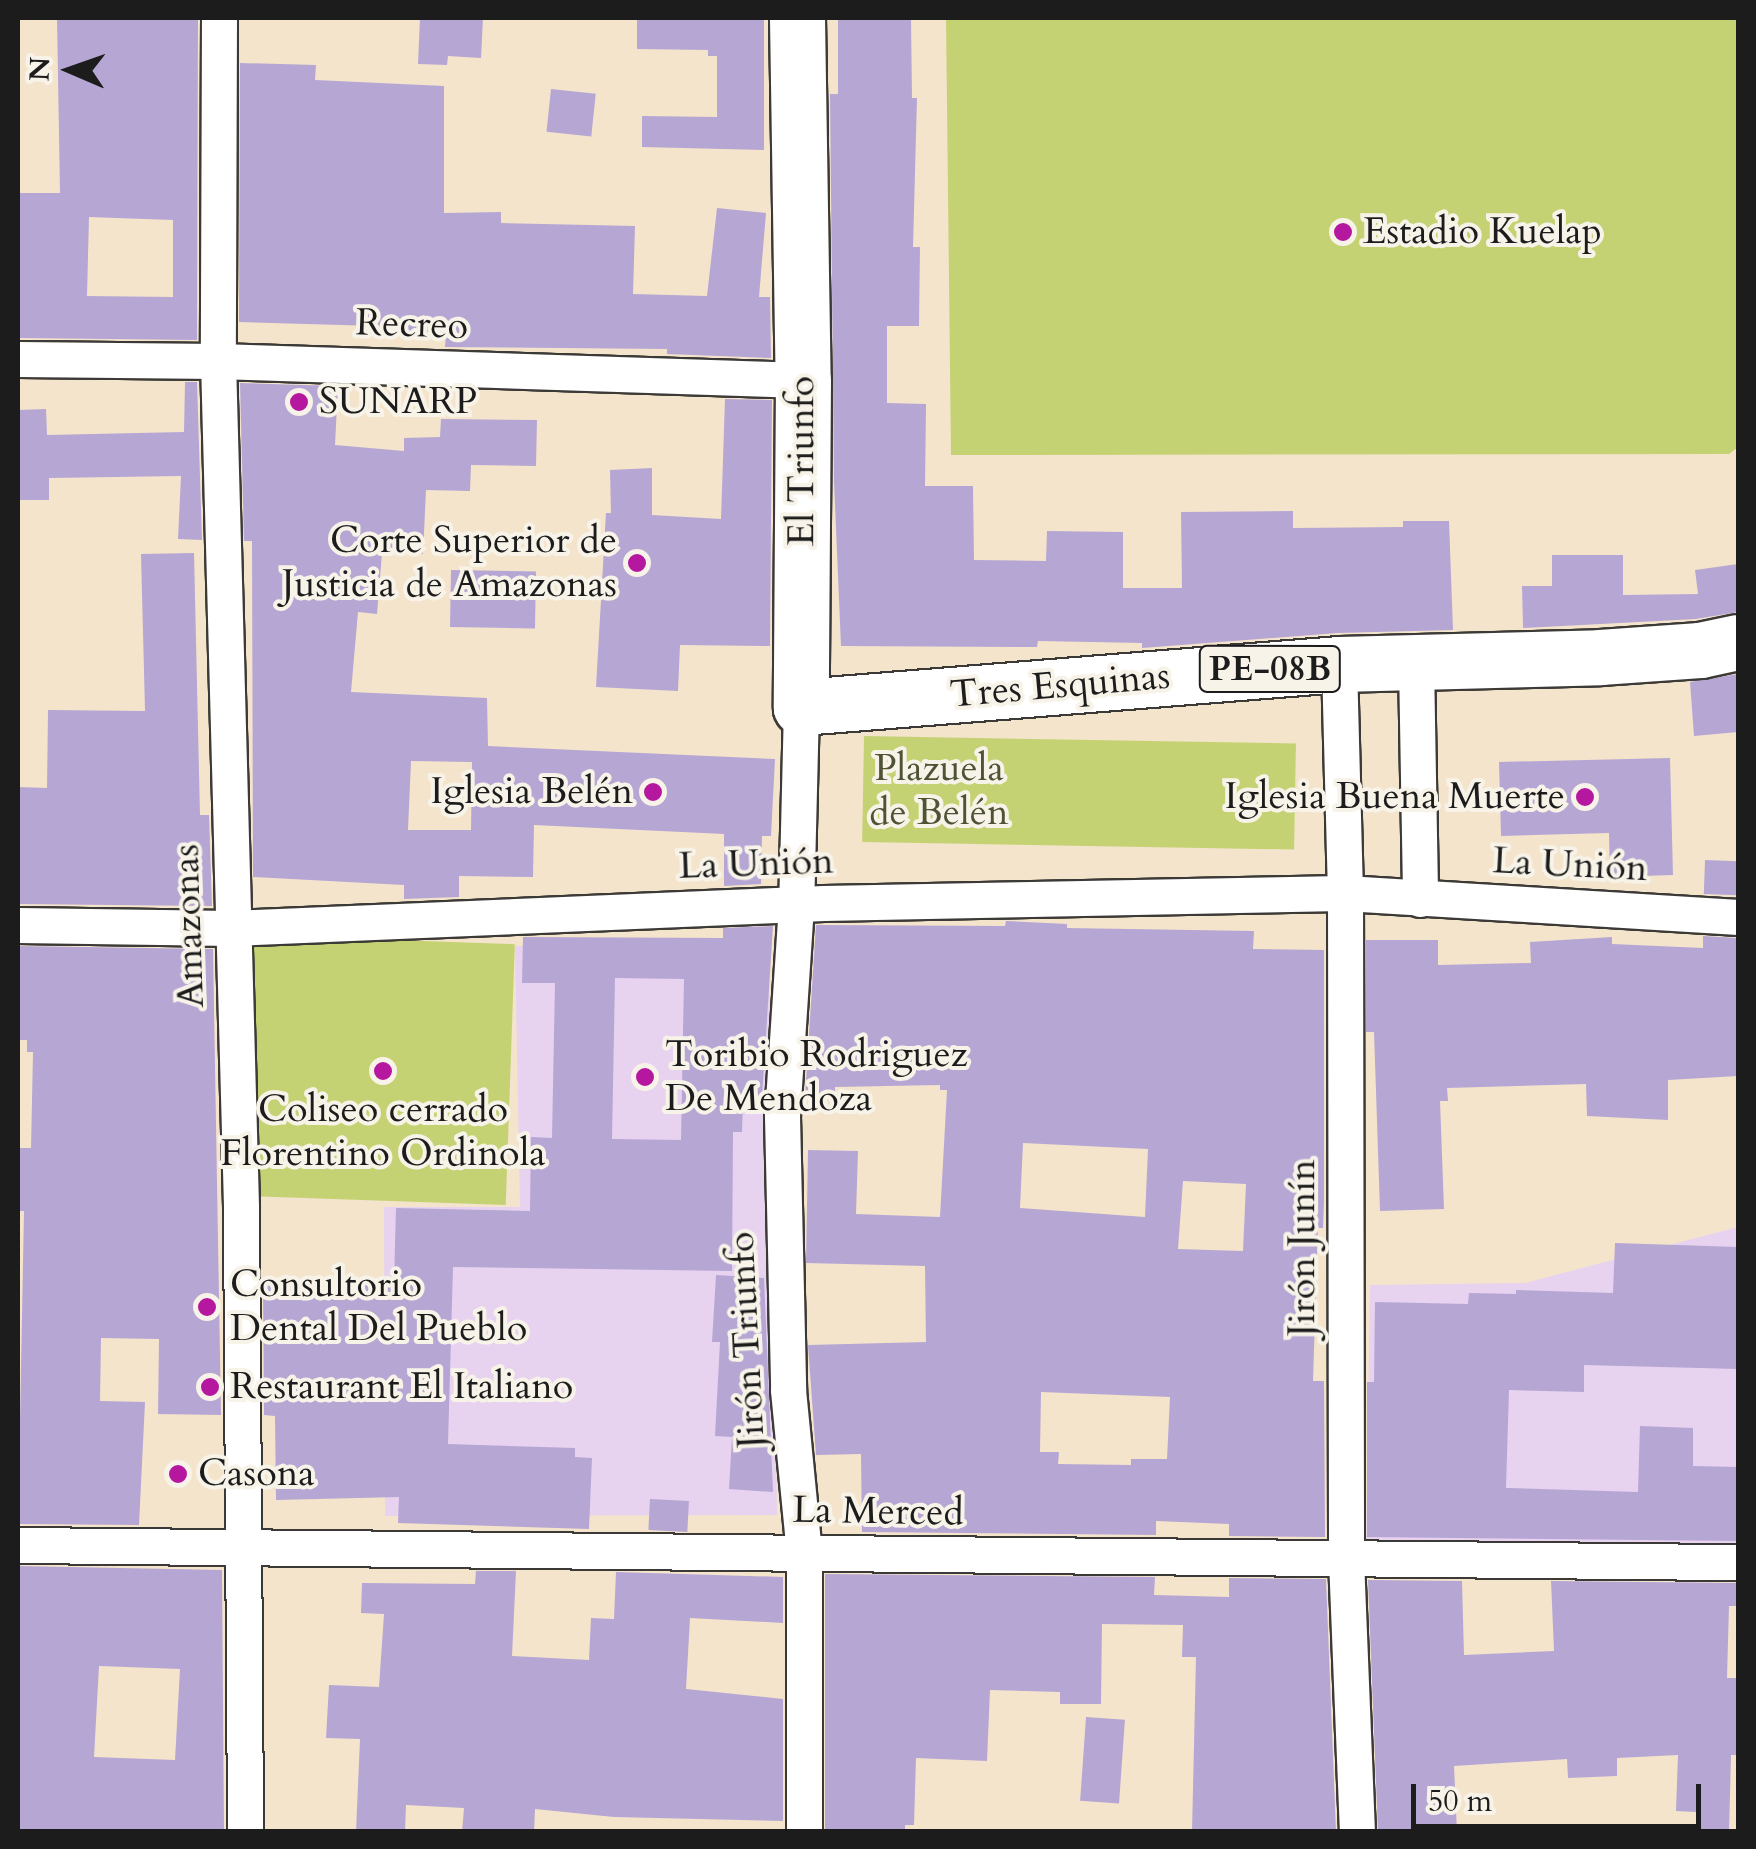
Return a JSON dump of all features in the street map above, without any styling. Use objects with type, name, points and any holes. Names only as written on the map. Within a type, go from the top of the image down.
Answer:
[{"type":"highway","name":"El Triunfo","points":[[796,18],[803,380],[801,707]]},
{"type":"highway","name":"Tres Esquinas","points":[[801,707],[1339,664],[1600,657],[1700,650],[1738,642]]},
{"type":"street","name":"Amazonas","points":[[220,18],[218,361],[241,1208],[245,1832]]},
{"type":"street","name":"Recreo","points":[[18,360],[218,361],[803,380]]},
{"type":"street","points":[[1416,663],[1420,900]]},
{"type":"street","name":"Jirón Junín","points":[[1339,664],[1345,893],[1346,1559],[1357,1832]]},
{"type":"street","name":"El Triunfo","points":[[796,905],[801,707]]},
{"type":"street","name":"La Unión","points":[[18,925],[231,928],[796,905],[1345,893],[1738,917]]},
{"type":"street","name":"Jirón Triunfo","points":[[796,905],[782,1116],[788,1390],[804,1554],[804,1832]]},
{"type":"street","name":"La Merced","points":[[18,1545],[1738,1562]]},
{"type":"shaded area","points":[[515,946],[769,947],[777,1515],[385,1516],[384,1207],[520,1207]]},
{"type":"shaded area","points":[[1738,1227],[1738,1556],[1366,1551],[1370,1285],[1525,1283]]},
{"type":"green space","name":"Estadio Kuelap","points":[[946,18],[1738,18],[1738,447],[1729,454],[951,455]]},
{"type":"green space","name":"Plazuela de Belén","points":[[864,736],[1296,744],[1294,850],[862,842]]},
{"type":"green space","name":"Coliseo cerrado Florentino Ordinola","points":[[250,935],[515,944],[506,1205],[241,1196]]},
{"type":"building","points":[[57,18],[198,18],[197,340],[18,338],[18,193],[60,193]],"holes":[[[89,217],[173,220],[173,297],[87,296]]]},
{"type":"building","points":[[420,18],[483,18],[481,58],[448,56],[447,65],[418,64]]},
{"type":"building","points":[[637,18],[764,18],[764,150],[642,147],[642,116],[717,117],[717,56],[708,56],[708,50],[637,49]]},
{"type":"building","points":[[838,18],[911,18],[912,98],[917,98],[913,247],[920,247],[919,326],[887,326],[887,403],[926,404],[925,486],[973,486],[974,560],[1046,561],[1047,531],[1123,532],[1123,588],[1182,588],[1181,512],[1293,511],[1293,528],[1403,527],[1403,521],[1449,521],[1453,630],[1338,633],[1142,648],[1142,643],[1038,641],[1037,647],[841,646],[834,481],[830,94],[838,94]]},
{"type":"building","points":[[240,63],[316,65],[315,80],[444,86],[444,213],[501,212],[501,223],[635,226],[633,294],[707,296],[717,208],[766,213],[759,297],[770,297],[771,358],[667,354],[667,349],[445,347],[446,335],[376,333],[376,326],[239,322]]},
{"type":"building","points":[[551,89],[596,94],[591,136],[547,132]]},
{"type":"building","points":[[185,382],[197,382],[202,540],[178,539],[181,476],[49,478],[49,500],[18,500],[18,410],[46,409],[47,435],[184,432]]},
{"type":"building","points":[[240,383],[338,386],[335,445],[404,451],[404,438],[440,437],[441,419],[537,420],[536,466],[471,465],[470,491],[426,490],[423,554],[382,553],[377,614],[358,612],[351,692],[487,698],[488,746],[775,759],[771,836],[762,836],[761,884],[724,886],[724,834],[534,825],[533,877],[459,876],[459,897],[404,899],[404,885],[253,877],[252,541],[244,541]],"holes":[[[411,761],[472,762],[471,830],[408,830]]]},
{"type":"building","points":[[725,399],[772,400],[770,646],[680,645],[678,691],[596,687],[606,513],[611,513],[610,470],[652,468],[652,515],[721,519]]},
{"type":"building","points":[[194,553],[200,815],[209,815],[212,906],[18,904],[18,787],[47,788],[48,710],[145,711],[141,554]]},
{"type":"building","points":[[1552,555],[1623,555],[1623,595],[1698,594],[1695,570],[1738,564],[1738,612],[1696,619],[1523,628],[1522,586],[1552,586]]},
{"type":"building","points":[[451,570],[536,571],[535,628],[450,627]]},
{"type":"building","points":[[1738,674],[1738,732],[1694,736],[1690,682]]},
{"type":"building","name":"Iglesia Buena Muerte","points":[[1670,758],[1673,875],[1610,877],[1609,833],[1501,836],[1499,762]]},
{"type":"building","points":[[1705,860],[1738,861],[1737,895],[1704,894]]},
{"type":"building","points":[[1006,921],[1067,924],[1067,928],[1254,931],[1253,949],[1324,950],[1324,1202],[1323,1228],[1318,1228],[1313,1381],[1324,1381],[1325,1537],[1229,1536],[1229,1524],[1156,1521],[1156,1535],[862,1532],[861,1454],[816,1455],[808,1345],[926,1342],[925,1266],[806,1263],[808,1150],[858,1151],[856,1214],[940,1217],[947,1090],[940,1090],[940,1085],[835,1087],[835,1097],[805,1097],[816,925],[1005,926]],"holes":[[[1023,1143],[1148,1149],[1145,1217],[1020,1208]],[[1183,1181],[1246,1184],[1243,1251],[1178,1249]],[[1041,1392],[1170,1397],[1167,1459],[1131,1459],[1131,1465],[1058,1464],[1059,1452],[1040,1452]]]},
{"type":"building","points":[[773,926],[762,1097],[743,1097],[742,1132],[733,1132],[732,1271],[453,1267],[448,1444],[575,1448],[575,1457],[592,1458],[589,1529],[398,1523],[399,1497],[276,1500],[275,1416],[264,1415],[263,1286],[394,1283],[396,1208],[530,1211],[531,1137],[552,1138],[555,983],[522,983],[523,937],[723,938],[723,928]],"holes":[[[615,978],[684,979],[681,1140],[612,1139]]]},
{"type":"building","points":[[1703,936],[1738,938],[1738,1076],[1668,1080],[1668,1120],[1587,1116],[1586,1084],[1447,1088],[1448,1101],[1440,1101],[1444,1209],[1380,1211],[1374,1032],[1366,1032],[1366,940],[1438,940],[1438,965],[1531,963],[1530,942],[1612,937],[1612,944],[1703,948]]},
{"type":"building","points":[[18,946],[213,949],[221,1415],[158,1414],[159,1339],[101,1338],[100,1401],[145,1402],[139,1525],[18,1524],[24,1211],[18,1211],[18,1148],[31,1148],[33,1052],[27,1052],[27,1040],[18,1040]]},
{"type":"building","points":[[1615,1243],[1738,1247],[1738,1369],[1584,1365],[1584,1392],[1509,1390],[1506,1488],[1638,1492],[1640,1426],[1693,1428],[1693,1466],[1738,1467],[1738,1541],[1367,1537],[1367,1382],[1374,1382],[1375,1302],[1468,1304],[1469,1293],[1516,1294],[1516,1290],[1613,1293]]},
{"type":"building","points":[[716,1275],[764,1278],[773,1492],[729,1489],[732,1437],[715,1436],[720,1342],[712,1342]]},
{"type":"building","points":[[650,1499],[689,1501],[687,1532],[648,1530]]},
{"type":"building","points":[[18,1566],[222,1570],[224,1832],[18,1832]],"holes":[[[99,1666],[180,1669],[175,1760],[94,1757]]]},
{"type":"building","points":[[476,1571],[516,1571],[512,1656],[589,1660],[591,1618],[614,1619],[616,1572],[783,1577],[783,1623],[690,1618],[686,1689],[783,1699],[783,1821],[614,1817],[535,1809],[534,1832],[462,1832],[464,1808],[406,1805],[405,1832],[356,1832],[360,1739],[326,1738],[329,1685],[379,1687],[384,1614],[361,1613],[362,1583],[475,1584]]},
{"type":"building","points":[[825,1574],[1155,1577],[1154,1595],[1229,1597],[1229,1578],[1326,1579],[1336,1832],[1192,1832],[1196,1657],[1182,1657],[1183,1625],[1102,1624],[1101,1704],[1060,1704],[1060,1692],[990,1690],[987,1761],[916,1758],[914,1825],[905,1825],[905,1832],[825,1832]]},
{"type":"building","points":[[1368,1580],[1462,1581],[1464,1655],[1554,1651],[1551,1581],[1738,1583],[1738,1606],[1729,1606],[1727,1678],[1738,1678],[1738,1755],[1731,1755],[1729,1832],[1696,1832],[1696,1812],[1676,1811],[1678,1755],[1617,1758],[1617,1776],[1568,1778],[1567,1759],[1454,1766],[1457,1832],[1378,1832]]},
{"type":"building","points":[[1086,1717],[1125,1720],[1119,1804],[1080,1801]]},
{"type":"place","name":"Estadio Kuelap","points":[[1343,232]]},
{"type":"place","name":"SUNARP","points":[[299,402]]},
{"type":"place","name":"Corte Superior de Justicia de Amazonas","points":[[637,563]]},
{"type":"place","name":"Iglesia Belén","points":[[653,792]]},
{"type":"place","name":"Iglesia Buena Muerte","points":[[1585,797]]},
{"type":"place","name":"Coliseo cerrado Florentino Ordinola","points":[[383,1071]]},
{"type":"place","name":"Toribio Rodriguez De Mendoza","points":[[645,1077]]},
{"type":"place","name":"Consultorio Dental Del Pueblo","points":[[207,1307]]},
{"type":"place","name":"Restaurant El Italiano","points":[[210,1387]]},
{"type":"place","name":"Casona","points":[[178,1474]]}]
